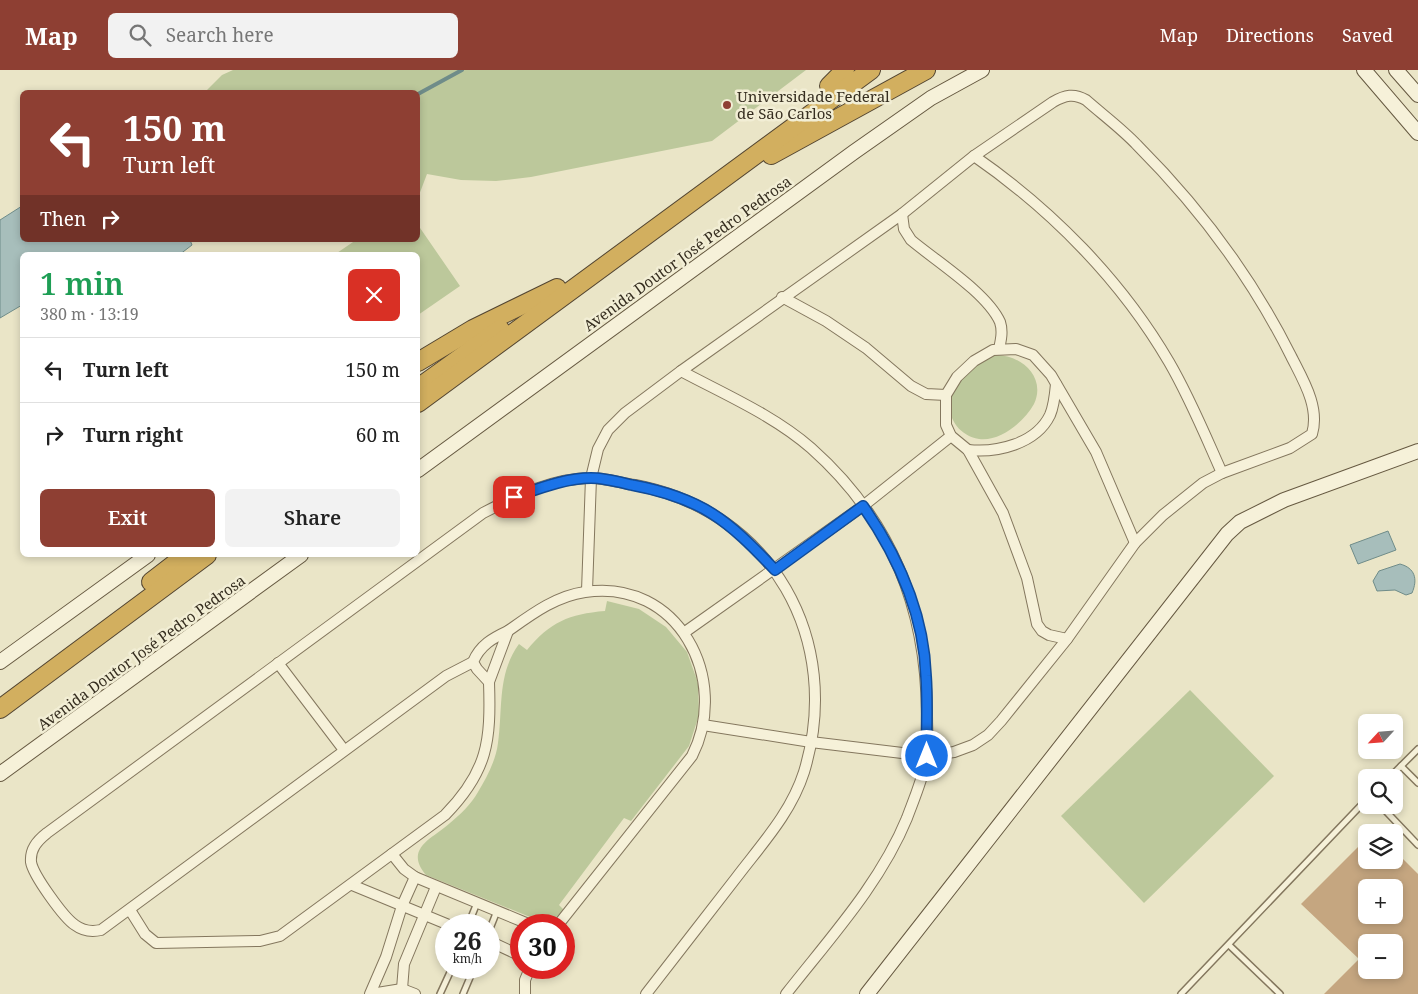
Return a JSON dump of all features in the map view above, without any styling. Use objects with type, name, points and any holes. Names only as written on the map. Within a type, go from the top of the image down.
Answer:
[{"type":"highway","points":[[829,86],[845,70]]},
{"type":"highway","points":[[420,387],[558,288],[850,70]]},
{"type":"highway","points":[[420,402],[871,70]]},
{"type":"highway","points":[[711,187],[926,70]]},
{"type":"highway","points":[[420,361],[472,329],[558,288]]},
{"type":"highway","points":[[0,694],[183,557]]},
{"type":"highway","points":[[0,709],[204,557]]},
{"type":"street","name":"Avenida Doutor José Pedro Pedrosa","points":[[420,469],[854,152],[931,98],[982,70]]},
{"type":"street","points":[[1364,70],[1418,134]]},
{"type":"street","points":[[1396,70],[1418,95]]},
{"type":"street","points":[[586,591],[591,478],[598,449],[608,430],[625,413],[681,371],[782,297],[902,214],[974,156],[1053,102],[1063,96],[1076,95],[1086,100],[1137,144],[1190,202],[1237,264],[1276,326],[1303,381],[1314,410],[1316,422],[1312,434],[1302,442],[1222,472],[1183,498],[1135,543],[1067,639],[988,735],[972,745],[954,752],[927,756],[811,742],[703,725]]},
{"type":"street","points":[[974,156],[1017,185],[1053,218],[1093,260],[1138,315],[1169,362],[1222,472]]},
{"type":"street","points":[[902,214],[904,229],[911,240],[976,293],[993,311],[1000,323],[1002,335],[1000,349]]},
{"type":"street","points":[[782,297],[826,321],[866,348],[911,386],[926,394],[946,395]]},
{"type":"street","points":[[1067,639],[1049,635],[1042,631],[1037,624],[1027,578],[1015,543],[991,489],[968,450],[951,436],[946,425],[946,395],[957,377],[983,355],[1000,349],[1016,349],[1033,354],[1051,375],[1096,452],[1135,543]]},
{"type":"street","points":[[681,371],[772,420],[809,446],[838,473],[880,530],[901,571],[918,622],[926,674],[927,756],[906,819],[889,856],[871,884],[786,994]]},
{"type":"street","points":[[968,450],[983,452],[1003,448],[1033,435],[1049,416],[1056,384]]},
{"type":"street","points":[[685,632],[863,506],[951,436]]},
{"type":"street","points":[[867,994],[1227,534],[1240,522],[1284,500],[1418,451]]},
{"type":"street","points":[[474,662],[446,676],[101,930],[89,931],[76,926],[34,874],[31,856],[34,845],[47,833],[483,513],[514,497],[538,488],[591,478],[662,490],[691,501],[720,518],[741,534],[775,570],[801,619],[810,649],[816,679],[816,712],[804,773],[793,800],[773,830],[646,994]]},
{"type":"street","points":[[0,662],[145,557]]},
{"type":"street","name":"Avenida Doutor José Pedro Pedrosa","points":[[0,774],[298,557]]},
{"type":"street","points":[[489,682],[477,669],[474,662],[477,653],[486,644],[550,604],[586,591],[616,592],[634,596],[664,613],[685,632],[702,670],[706,701],[699,743],[683,770],[567,914]]},
{"type":"street","points":[[130,910],[145,934],[156,943],[268,940],[280,936],[352,885],[445,815],[463,797],[476,776],[486,753],[490,731],[489,682],[508,631]]},
{"type":"street","points":[[278,663],[344,750]]},
{"type":"street","points":[[392,854],[404,869],[415,877],[510,916]]},
{"type":"street","points":[[371,994],[386,957],[402,906],[415,877]]},
{"type":"street","points":[[352,885],[435,920]]},
{"type":"street","points":[[402,989],[404,964],[436,887]]},
{"type":"street","points":[[525,979],[525,994]]},
{"type":"street","points":[[371,994],[402,989],[415,994]]},
{"type":"lane","points":[[1397,769],[1418,749]]},
{"type":"lane","points":[[1400,766],[1418,783]]},
{"type":"lane","points":[[1181,994],[1358,808]]},
{"type":"lane","points":[[1389,814],[1418,845]]},
{"type":"lane","points":[[472,914],[477,903]]},
{"type":"lane","points":[[1229,945],[1280,994]]},
{"type":"lane","points":[[440,994],[447,979]]},
{"type":"lane","points":[[463,994],[469,979]]},
{"type":"green space","points":[[233,70],[806,70],[712,141],[531,177],[496,181],[461,180],[427,174],[420,192],[420,90],[207,90],[222,75]]},
{"type":"green space","points":[[420,228],[460,286],[420,314],[420,252],[338,252],[353,242],[420,242]]},
{"type":"green space","points":[[995,355],[1013,358],[1028,369],[1034,376],[1037,384],[1037,394],[1030,411],[1018,424],[1003,434],[987,439],[979,439],[964,433],[953,421],[950,413],[949,397],[954,384],[971,367]]},
{"type":"green space","points":[[607,601],[639,609],[666,627],[687,652],[698,683],[699,715],[689,746],[631,821],[624,818],[559,905],[564,910],[560,914],[523,914],[426,875],[420,866],[418,858],[423,844],[454,820],[469,805],[493,762],[498,743],[504,679],[512,655],[519,644],[527,650],[535,640],[561,621],[581,614],[605,611]]},
{"type":"green space","points":[[1190,690],[1274,776],[1144,903],[1061,816]]},
{"type":"water","points":[[20,207],[20,242],[191,242],[192,245],[183,252],[20,252],[20,306],[0,318],[0,220]]},
{"type":"water","points":[[1388,531],[1396,550],[1358,564],[1350,545]]},
{"type":"water","points":[[1400,564],[1409,568],[1414,575],[1415,583],[1412,593],[1406,595],[1395,590],[1377,591],[1373,581],[1379,571]]},
{"type":"building","points":[[1358,847],[1358,869],[1403,869],[1403,859],[1418,874],[1418,994],[1324,994],[1358,960],[1358,979],[1403,979],[1403,934],[1358,934],[1358,958],[1301,904]]},
{"type":"waterway","points":[[420,93],[462,70]]},
{"type":"place","name":"Universidade Federal de São Carlos","points":[[727,105]]},
{"type":"route","points":[[514,497],[538,488],[591,478],[662,490],[691,501],[720,518],[741,534],[775,570],[863,506],[880,530],[901,571],[918,622],[926,674],[927,756]]}]
